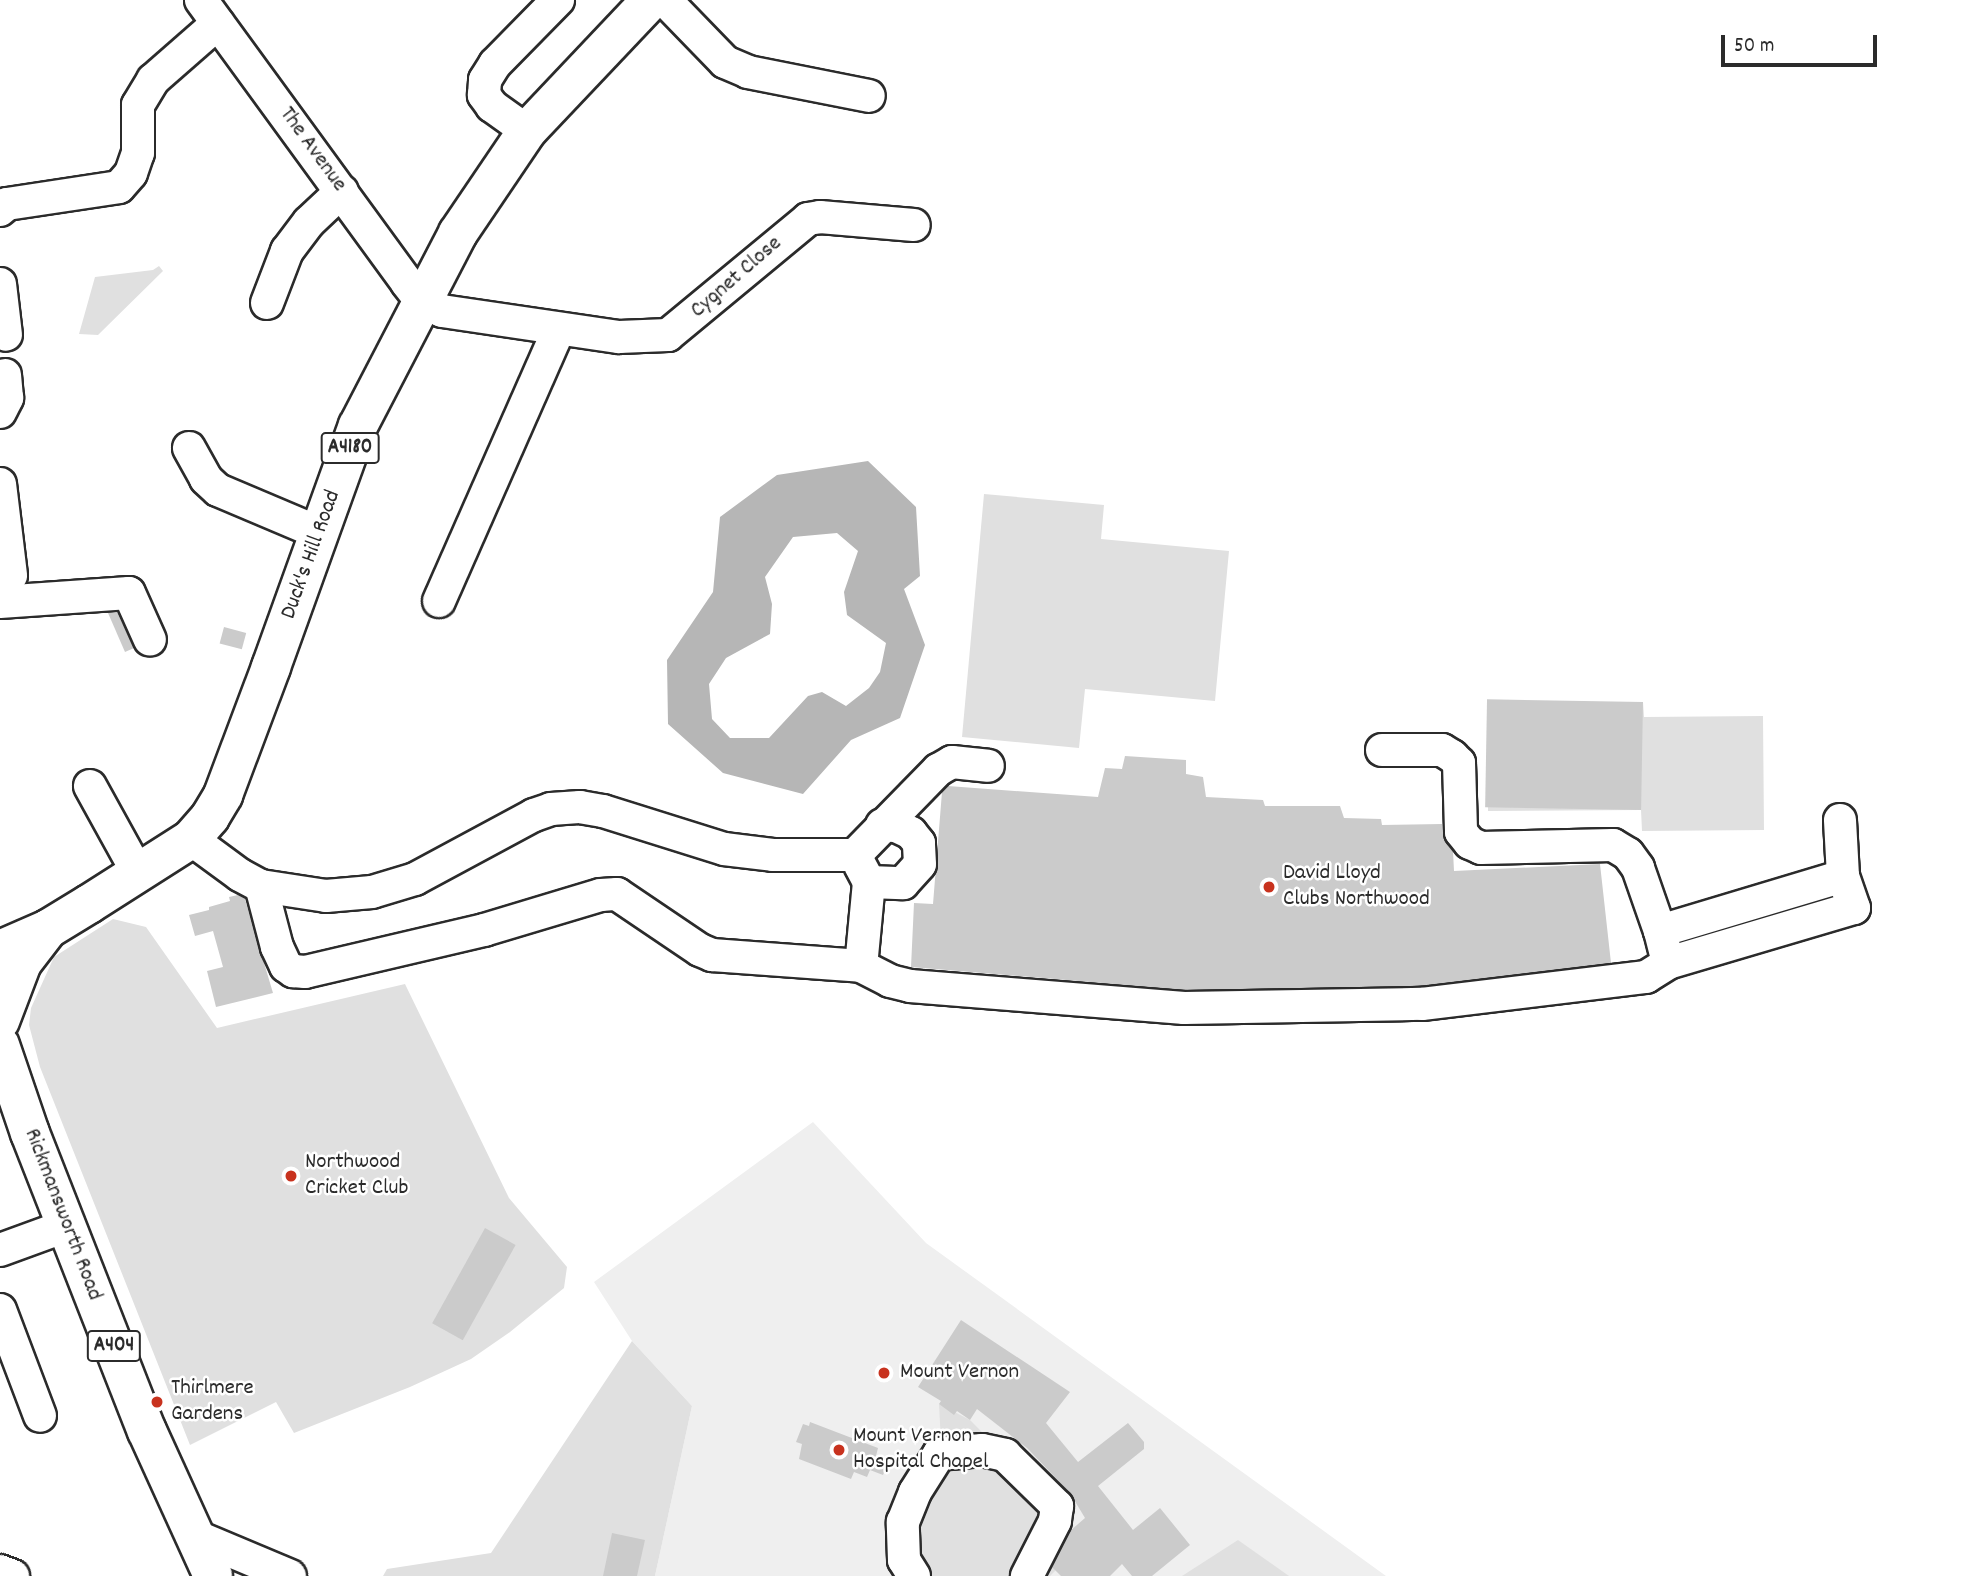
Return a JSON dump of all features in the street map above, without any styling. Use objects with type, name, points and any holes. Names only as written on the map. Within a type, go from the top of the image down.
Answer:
[{"type":"main road","name":"Duck's Hill Road","points":[[0,950],[48,929],[138,873],[191,839],[210,817],[223,794],[358,426],[458,233],[527,131],[651,0]]},
{"type":"main road","points":[[0,1021],[22,963],[48,929]]},
{"type":"main road","name":"Rickmansworth Road","points":[[0,1045],[11,1116],[66,1226],[147,1431],[213,1576]]},
{"type":"street","points":[[527,131],[492,106],[484,95],[485,80],[495,64],[558,0]]},
{"type":"street","points":[[665,0],[725,62],[748,72],[869,96]]},
{"type":"street","points":[[0,210],[7,204],[119,187],[131,173],[138,153],[138,105],[153,80],[209,12]]},
{"type":"street","name":"The Avenue","points":[[209,12],[422,302]]},
{"type":"street","points":[[267,303],[287,251],[309,222],[342,191]]},
{"type":"street","name":"Cygnet Close","points":[[422,302],[442,311],[559,329],[619,337],[668,335],[808,219],[820,217],[914,225]]},
{"type":"street","points":[[0,284],[6,335]]},
{"type":"street","points":[[439,601],[559,329]]},
{"type":"street","points":[[0,412],[7,398],[5,375]]},
{"type":"street","points":[[189,448],[206,479],[218,490],[320,533]]},
{"type":"street","points":[[0,484],[6,588],[129,593],[150,640]]},
{"type":"street","points":[[1382,750],[1442,750],[1452,756],[1459,764],[1461,832],[1470,843],[1481,848],[1613,845],[1628,854],[1638,867],[1668,963]]},
{"type":"street","points":[[861,966],[862,868],[882,825],[938,770],[952,762],[988,766]]},
{"type":"street","points":[[90,786],[138,873]]},
{"type":"street","points":[[191,839],[240,875],[261,886],[326,896],[372,892],[415,879],[534,815],[551,809],[580,807],[603,811],[724,849],[862,868],[903,883],[920,864],[919,843],[911,833],[896,826],[882,825]]},
{"type":"street","points":[[261,886],[277,947],[286,966],[293,971],[304,972],[484,930],[601,895],[617,894],[684,940],[712,955],[861,966],[890,981],[910,986],[1119,1003],[1232,1008],[1422,1004],[1646,977],[1668,963],[1854,908],[1843,876],[1840,820]]},
{"type":"street","points":[[1660,931],[1843,876]]},
{"type":"street","points":[[0,1250],[66,1226]]},
{"type":"street","points":[[0,1310],[40,1416]]},
{"type":"street","points":[[914,1576],[904,1560],[902,1522],[915,1492],[939,1454],[982,1450],[1005,1455],[1057,1506],[1055,1521],[1027,1576]]},
{"type":"street","points":[[195,1536],[290,1576]]},
{"type":"street","points":[[0,1571],[13,1576]]},
{"type":"shaded area","points":[[159,266],[163,271],[98,335],[79,334],[95,277],[153,270]]},
{"type":"shaded area","points":[[868,461],[916,507],[920,576],[904,589],[925,645],[900,718],[851,740],[803,794],[723,773],[668,724],[667,660],[713,592],[720,517],[777,475]],"holes":[[[837,533],[858,551],[844,592],[847,615],[886,643],[880,672],[869,688],[846,706],[822,692],[808,696],[769,738],[730,738],[712,719],[709,684],[726,658],[770,634],[772,604],[765,577],[793,537]]]},
{"type":"shaded area","points":[[984,494],[1104,505],[1101,539],[1229,551],[1215,701],[1085,689],[1079,748],[962,737]]},
{"type":"shaded area","points":[[1643,702],[1644,717],[1763,716],[1764,830],[1642,831],[1641,810],[1488,811],[1487,703]]},
{"type":"shaded area","name":"Northwood Cricket Club","points":[[113,919],[146,927],[217,1028],[405,984],[509,1198],[567,1267],[564,1288],[510,1332],[471,1359],[410,1387],[294,1433],[276,1402],[190,1445],[40,1067],[29,1025],[31,1008],[54,957]]},
{"type":"shaded area","name":"Mount Vernon","points":[[813,1122],[926,1243],[1386,1576],[655,1576],[692,1406],[632,1341],[594,1282]]},
{"type":"shaded area","points":[[632,1341],[692,1406],[655,1576],[383,1576],[387,1569],[491,1553]]},
{"type":"shaded area","points":[[939,1404],[970,1420],[1049,1500],[1043,1557],[1056,1570],[1050,1576],[894,1576],[915,1524],[943,1481]]},
{"type":"shaded area","points":[[1238,1540],[1289,1576],[1182,1576]]},
{"type":"building","points":[[117,612],[134,648],[125,652],[108,613]]},
{"type":"building","points":[[224,627],[246,633],[242,649],[220,643]]},
{"type":"building","points":[[1487,699],[1643,702],[1641,810],[1485,807]]},
{"type":"building","name":"David Lloyd Clubs Northwood","points":[[1125,756],[1186,760],[1186,774],[1203,777],[1206,797],[1263,800],[1265,806],[1340,806],[1344,818],[1381,819],[1382,825],[1442,824],[1446,843],[1453,851],[1454,871],[1600,864],[1611,963],[1421,986],[1185,990],[911,967],[914,903],[933,904],[942,792],[948,786],[1098,797],[1105,768],[1122,769]]},
{"type":"building","points":[[238,895],[245,899],[273,993],[216,1007],[207,971],[223,967],[213,931],[195,936],[189,915],[209,910],[209,907],[230,901],[229,897]]},
{"type":"building","points":[[485,1228],[516,1245],[463,1340],[432,1323]]},
{"type":"building","points":[[961,1320],[1070,1392],[1046,1423],[1078,1462],[1128,1423],[1144,1442],[1144,1449],[1098,1486],[1133,1530],[1160,1508],[1190,1545],[1152,1576],[1132,1576],[1122,1564],[1110,1576],[1061,1576],[1052,1567],[1070,1531],[1085,1518],[1070,1493],[1027,1448],[977,1409],[970,1420],[957,1411],[954,1415],[939,1404],[941,1401],[918,1387]]},
{"type":"building","name":"Mount Vernon Hospital Chapel","points":[[810,1422],[878,1448],[876,1456],[889,1461],[883,1475],[870,1470],[867,1477],[854,1472],[851,1479],[799,1459],[802,1444],[796,1442],[803,1424],[809,1426]]},
{"type":"building","points":[[612,1533],[645,1540],[637,1576],[603,1576]]},
{"type":"place","name":"David Lloyd Clubs Northwood","points":[[1269,887]]},
{"type":"place","name":"Northwood Cricket Club","points":[[291,1176]]},
{"type":"place","name":"Mount Vernon","points":[[884,1373]]},
{"type":"place","name":"Thirlmere Gardens","points":[[157,1402]]},
{"type":"place","name":"Mount Vernon Hospital Chapel","points":[[839,1450]]}]
